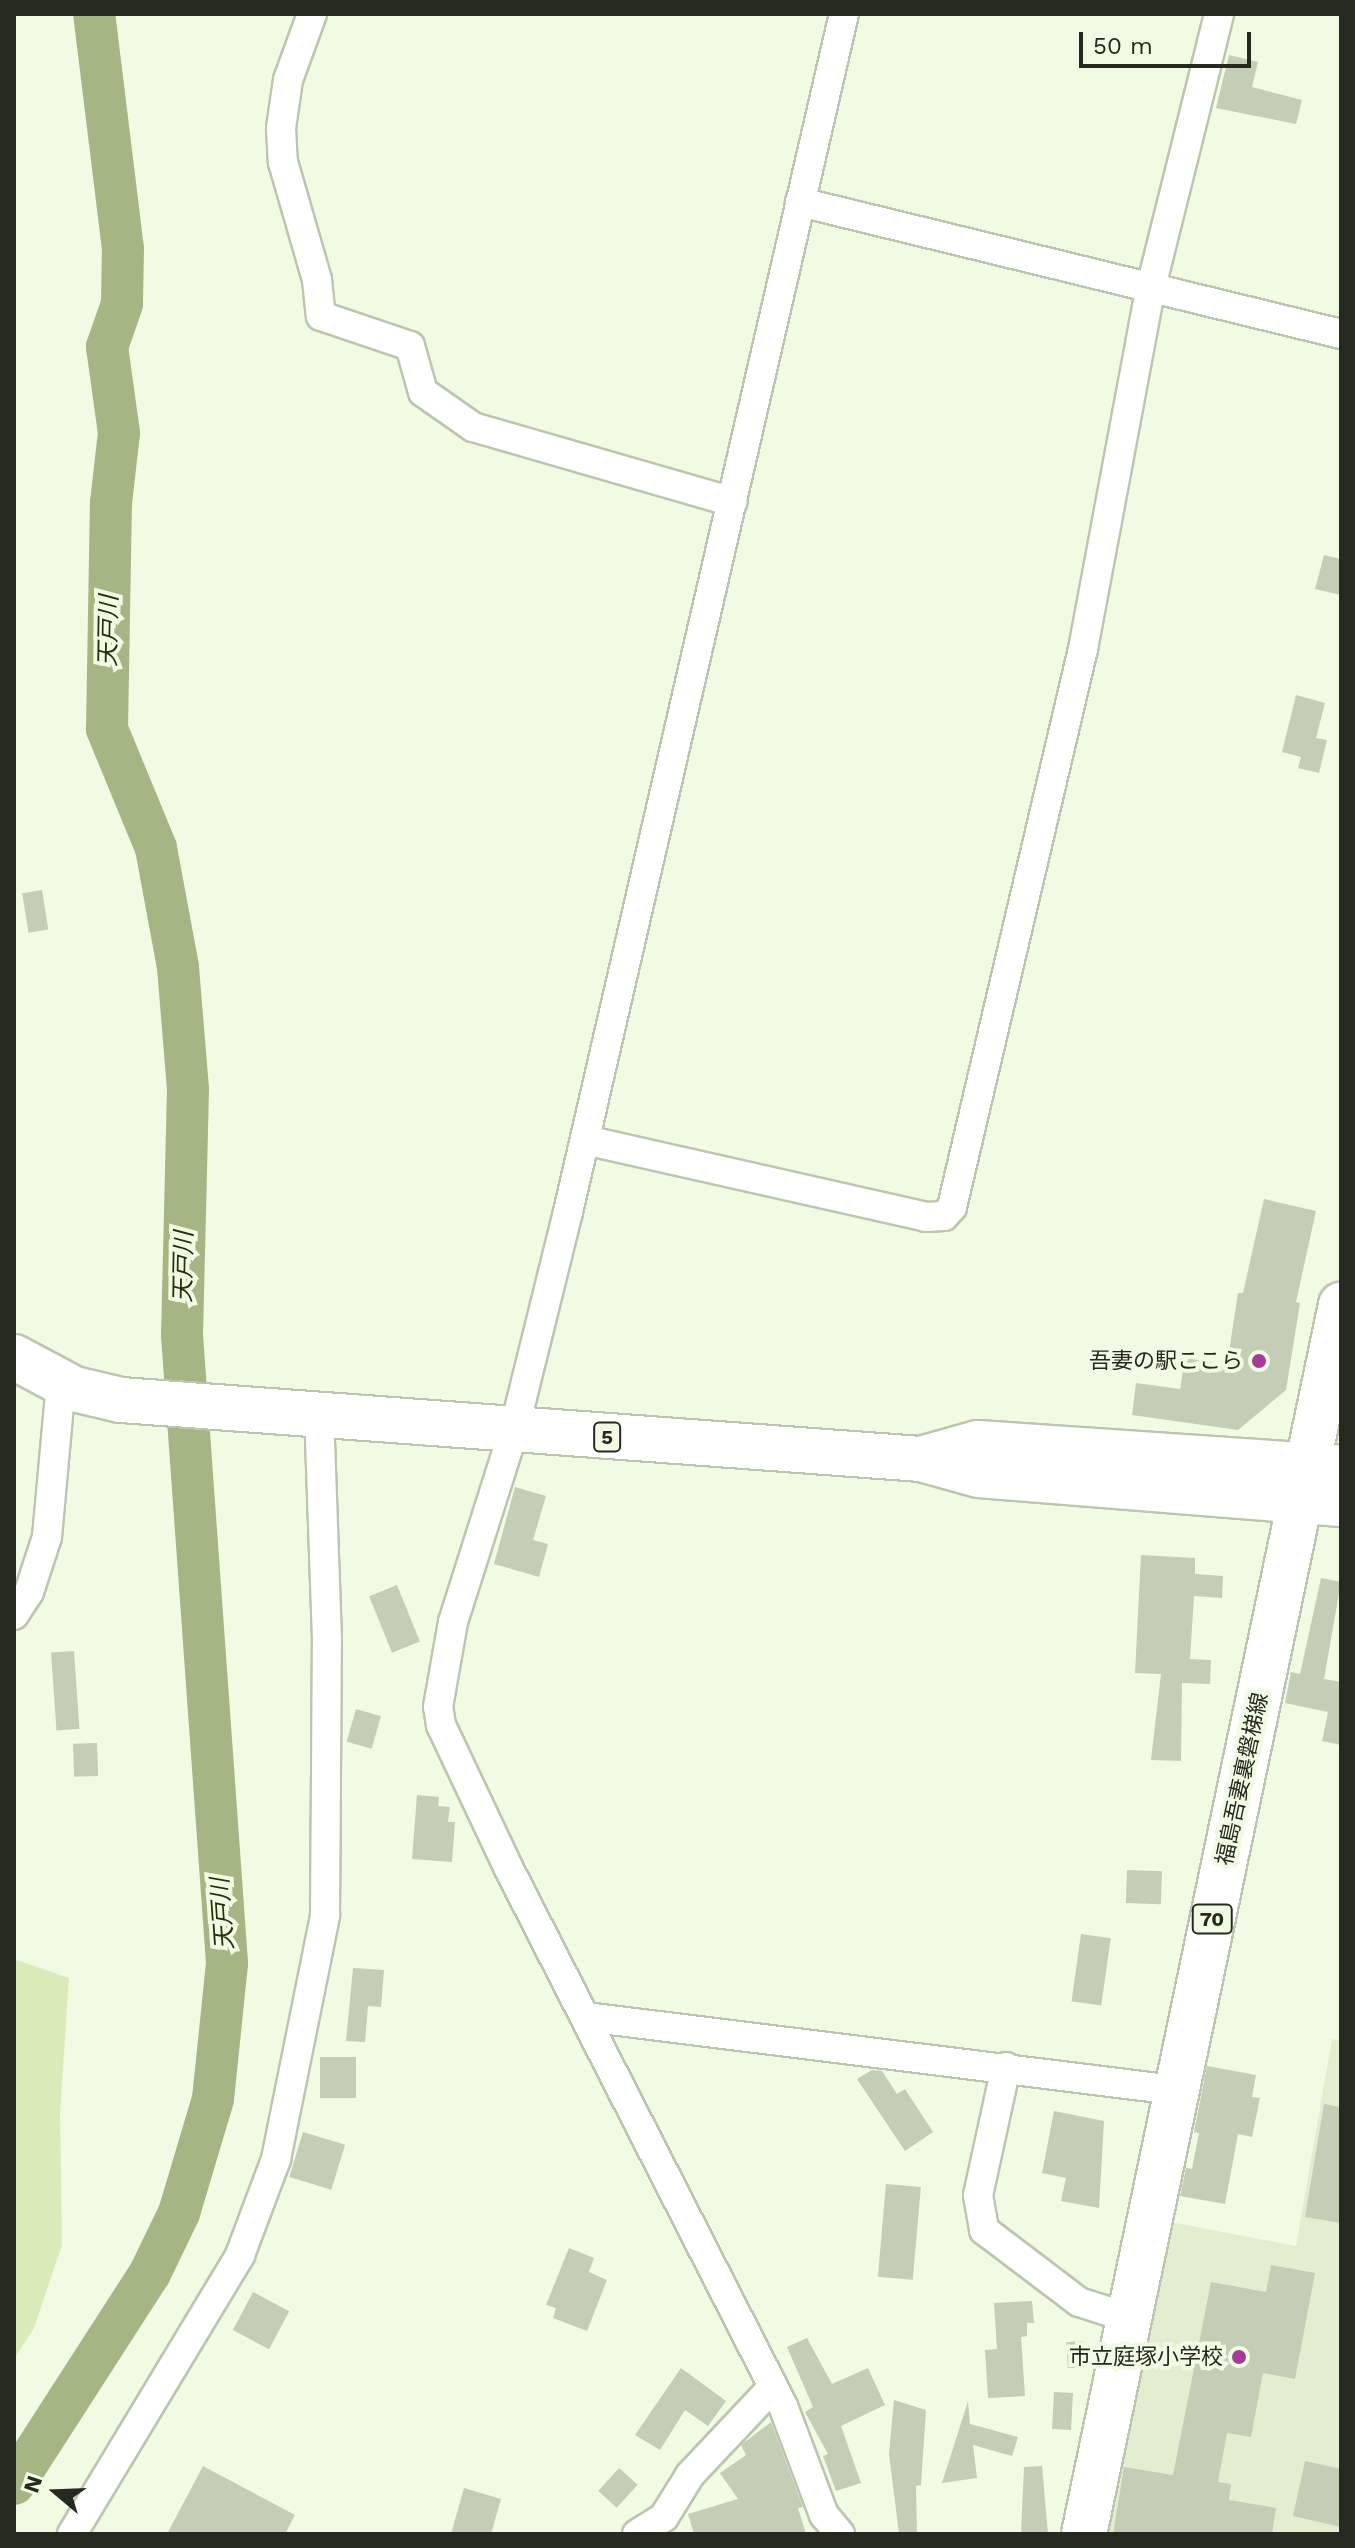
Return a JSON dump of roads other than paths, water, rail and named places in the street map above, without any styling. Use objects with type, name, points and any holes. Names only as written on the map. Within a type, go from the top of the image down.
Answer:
[{"type":"main road","name":"福島吾妻裏磐梯線","points":[[1084,2534],[1126,2317],[1175,2090],[1324,1484],[1341,1305]]},
{"type":"main road","name":"5","points":[[14,1357],[61,1383],[121,1400],[921,1459],[978,1443],[1324,1484]]},
{"type":"street","points":[[312,14],[288,80],[281,128],[286,175],[317,280],[321,316],[410,346],[427,397],[473,427],[732,502]]},
{"type":"street","points":[[840,2534],[824,2515],[772,2388],[509,1869],[441,1725],[438,1707],[453,1622],[514,1430],[585,1140],[844,14]]},
{"type":"street","points":[[585,1140],[926,1217],[949,1212],[1087,633],[1151,287],[1219,14]]},
{"type":"street","points":[[800,202],[1341,334]]},
{"type":"street","points":[[14,1615],[29,1592],[47,1537],[61,1383]]},
{"type":"street","points":[[72,2534],[240,2255],[276,2159],[325,1915],[327,1640],[306,1415]]},
{"type":"street","points":[[586,2017],[1175,2090]]},
{"type":"street","points":[[1006,2067],[978,2195],[984,2230],[1079,2302],[1126,2317]]},
{"type":"street","points":[[637,2534],[664,2517],[690,2475],[772,2388]]},
{"type":"waterway","name":"天戸川","points":[[14,2484],[150,2273],[179,2213],[213,2099],[227,1963],[182,1335],[188,1089],[178,967],[156,848],[107,729],[111,503],[119,433],[107,347],[122,304],[123,249],[94,14]]},
{"type":"place","name":"吾妻の駅ここら","points":[[1259,1361]]},
{"type":"place","name":"市立庭塚小学校","points":[[1239,2357]]}]
